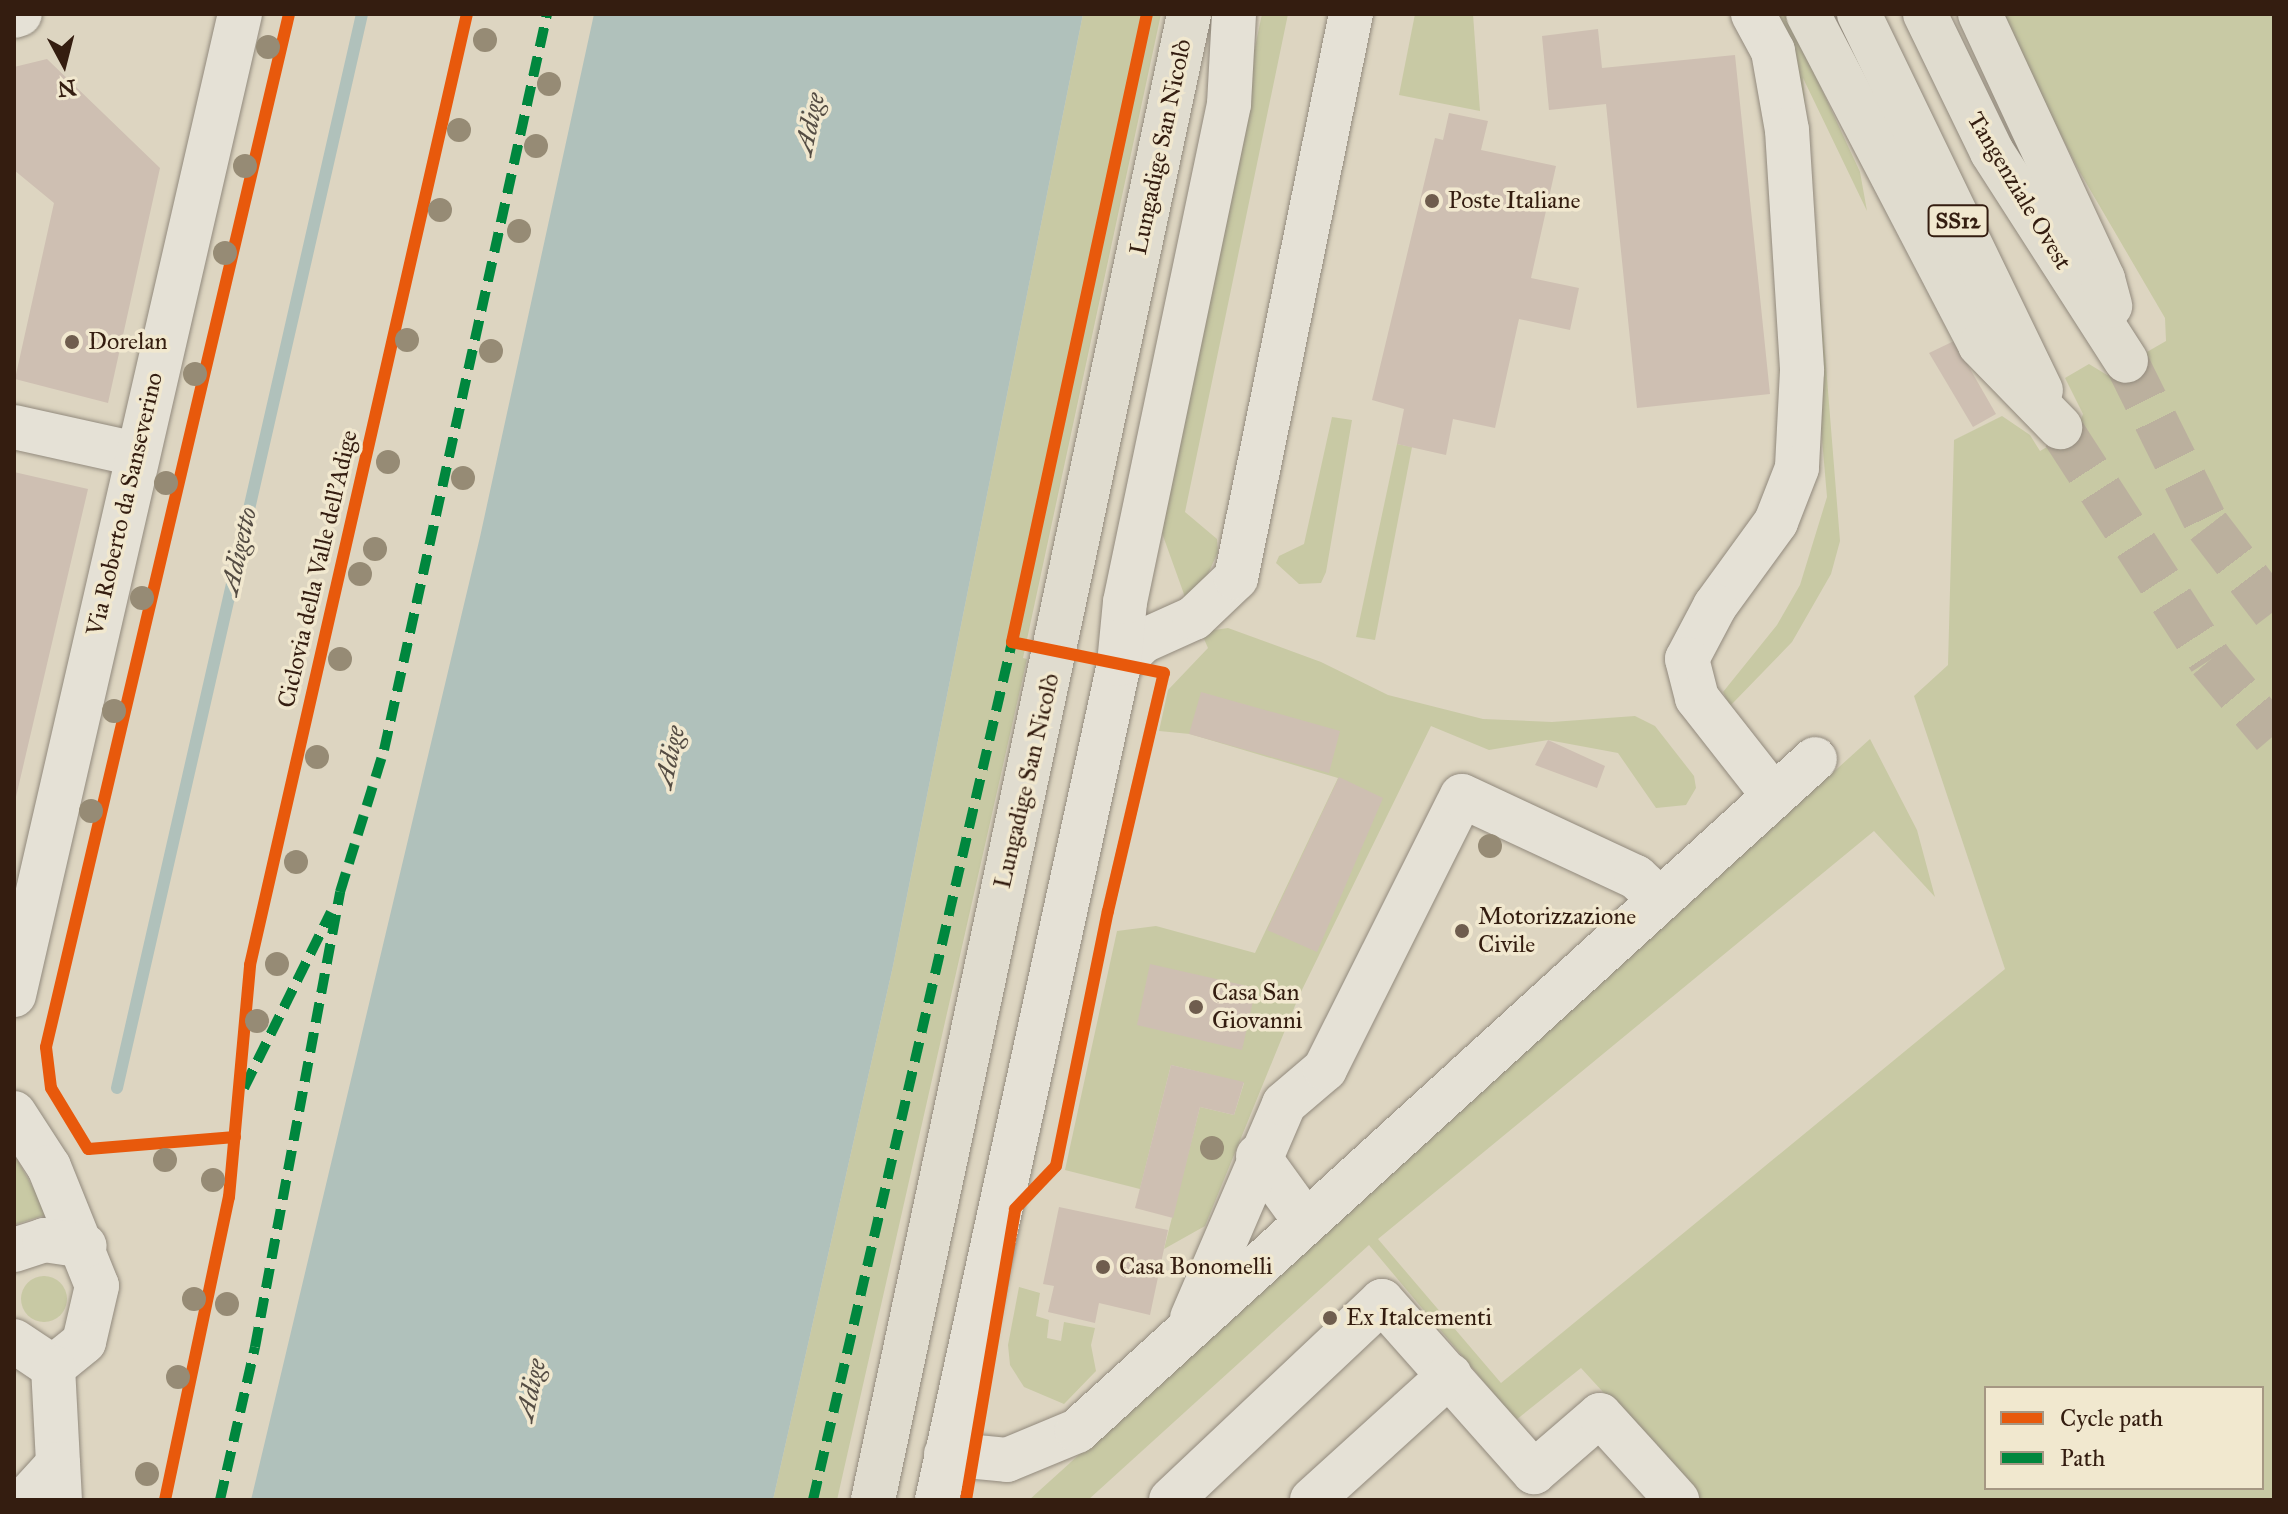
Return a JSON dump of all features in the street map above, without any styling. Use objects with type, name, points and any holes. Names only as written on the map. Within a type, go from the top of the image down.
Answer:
[{"type":"main road","name":"Lungadige San Nicolò","points":[[873,1500],[1189,14]]},
{"type":"main road","name":"SS12","points":[[1808,14],[1980,345],[2062,430],[1859,14]]},
{"type":"main road","name":"Tangenziale Ovest","points":[[1925,14],[1992,152],[2124,358],[2103,279],[1980,14]]},
{"type":"street","points":[[14,16],[20,14]]},
{"type":"street","name":"Via Roberto da Sanseverino","points":[[14,995],[136,454],[240,14]]},
{"type":"street","points":[[937,1500],[1119,664],[1125,602],[1229,104],[1234,14]]},
{"type":"street","points":[[1119,664],[1143,641],[1194,618],[1236,578],[1351,14]]},
{"type":"street","points":[[1753,14],[1773,51],[1787,130],[1802,371],[1797,468],[1776,522],[1715,606],[1687,659],[1697,698],[1773,795]]},
{"type":"street","points":[[14,427],[136,454]]},
{"type":"street","points":[[946,1454],[1007,1460],[1065,1437],[1815,759]]},
{"type":"street","points":[[1188,1328],[1258,1156],[1284,1104],[1325,1069],[1462,796],[1636,877],[1660,899]]},
{"type":"street","points":[[14,1113],[49,1167],[85,1246],[97,1286],[84,1342],[34,1367]]},
{"type":"street","points":[[1258,1156],[1305,1221]]},
{"type":"street","points":[[14,1250],[44,1240],[85,1246]]},
{"type":"street","points":[[1171,1500],[1382,1301],[1534,1472],[1600,1415],[1677,1500]]},
{"type":"street","points":[[14,1341],[34,1367],[59,1482],[25,1500]]},
{"type":"street","points":[[1312,1500],[1450,1375]]},
{"type":"green space","points":[[1083,14],[1161,14],[1023,658],[1027,659],[837,1500],[773,1500],[893,966]]},
{"type":"green space","points":[[1262,14],[1288,14],[1185,512],[1217,539],[1218,552],[1206,578],[1185,597],[1162,533],[1199,310]]},
{"type":"green space","points":[[1415,14],[1473,14],[1480,111],[1399,95]]},
{"type":"green space","points":[[1757,14],[1787,14],[1860,172],[1867,211],[1803,78],[1840,541],[1831,574],[1792,642],[1730,706],[1723,692],[1777,625],[1800,585],[1827,497],[1791,81]]},
{"type":"green space","points":[[2000,14],[2274,14],[2274,1500],[1702,1500],[1581,1368],[1516,1420],[1369,1245],[1088,1500],[1029,1500],[1870,739],[1917,830],[1935,897],[1874,831],[1378,1239],[1501,1383],[2005,969],[1914,696],[1948,665],[1954,440],[2002,416],[2030,435],[2040,451],[2077,430],[2083,414],[2065,378],[2089,364],[2107,375],[2166,341],[2165,318],[2078,169]]},
{"type":"green space","points":[[1332,417],[1352,420],[1326,572],[1321,583],[1299,584],[1276,563],[1279,556],[1304,544]]},
{"type":"green space","points":[[1397,444],[1412,447],[1375,640],[1356,637]]},
{"type":"green space","points":[[1228,628],[1321,662],[1388,695],[1483,719],[1552,722],[1635,716],[1655,726],[1694,776],[1696,788],[1686,805],[1656,808],[1618,753],[1548,740],[1489,750],[1431,726],[1299,996],[1205,1226],[1164,1249],[1200,1107],[1234,1115],[1244,1083],[1171,1065],[1140,1189],[1065,1170],[1117,931],[1156,926],[1255,953],[1338,778],[1190,734],[1159,731],[1168,690],[1208,648],[1201,632]]},
{"type":"green space","points":[[14,1154],[48,1214],[14,1225]]},
{"type":"green space","points":[[44,1276],[60,1283],[67,1299],[60,1315],[44,1322],[28,1315],[21,1299],[28,1283]]},
{"type":"green space","points":[[1019,1287],[1040,1293],[1036,1316],[1049,1320],[1047,1338],[1061,1341],[1064,1322],[1095,1328],[1091,1345],[1096,1371],[1064,1404],[1024,1387],[1010,1365],[1008,1345]]},
{"type":"water","name":"Adige","points":[[594,14],[1083,14],[893,966],[773,1500],[251,1500],[480,537]]},
{"type":"building","points":[[1598,29],[1602,68],[1735,55],[1770,394],[1637,408],[1606,104],[1549,110],[1542,36]]},
{"type":"building","points":[[47,59],[160,168],[108,403],[15,379],[54,203],[14,170],[14,67]]},
{"type":"building","points":[[1449,113],[1488,121],[1481,150],[1556,166],[1531,278],[1579,288],[1570,330],[1519,319],[1495,428],[1453,419],[1446,455],[1397,444],[1404,409],[1372,400],[1435,138],[1443,140]]},
{"type":"building","points":[[1954,341],[1996,414],[1973,427],[1929,353]]},
{"type":"building","points":[[14,472],[88,489],[15,801],[14,801]]},
{"type":"building","points":[[1201,692],[1340,731],[1329,773],[1189,734]]},
{"type":"building","points":[[1548,740],[1605,766],[1597,788],[1535,765]]},
{"type":"building","points":[[1339,777],[1383,798],[1317,952],[1267,930]]},
{"type":"building","name":"Casa San Giovanni","points":[[1150,964],[1256,988],[1242,1050],[1137,1025]]},
{"type":"building","points":[[1171,1065],[1244,1082],[1234,1115],[1200,1107],[1173,1218],[1135,1208]]},
{"type":"building","name":"Casa Bonomelli","points":[[1059,1207],[1168,1230],[1150,1315],[1099,1303],[1095,1323],[1048,1312],[1054,1286],[1043,1284]]},
{"type":"waterway","name":"Adigetto","points":[[117,1088],[362,14]]},
{"type":"tunnel","points":[[2126,361],[2208,526],[2274,612]]},
{"type":"tunnel","points":[[2064,434],[2210,660],[2274,736]]},
{"type":"marked path","points":[[220,1500],[255,1347],[340,892],[384,750],[547,14]]},
{"type":"marked path","points":[[813,1500],[1012,642]]},
{"type":"marked path","points":[[244,1088],[331,912]]},
{"type":"cycle path","points":[[235,1137],[88,1149],[51,1088],[46,1047],[289,14]]},
{"type":"cycle path","name":"Ciclovia della Valle dell'Adige","points":[[165,1500],[229,1197],[250,965],[467,14]]},
{"type":"cycle path","points":[[966,1500],[1015,1209],[1056,1166],[1108,911],[1164,673],[1012,642],[1147,14]]},
{"type":"place","name":"Poste Italiane","points":[[1432,201]]},
{"type":"place","name":"Dorelan","points":[[72,342]]},
{"type":"place","name":"Motorizzazione Civile","points":[[1462,931]]},
{"type":"place","name":"Casa San Giovanni","points":[[1196,1007]]},
{"type":"place","name":"Casa Bonomelli","points":[[1103,1267]]},
{"type":"place","name":"Ex Italcementi","points":[[1330,1318]]}]
